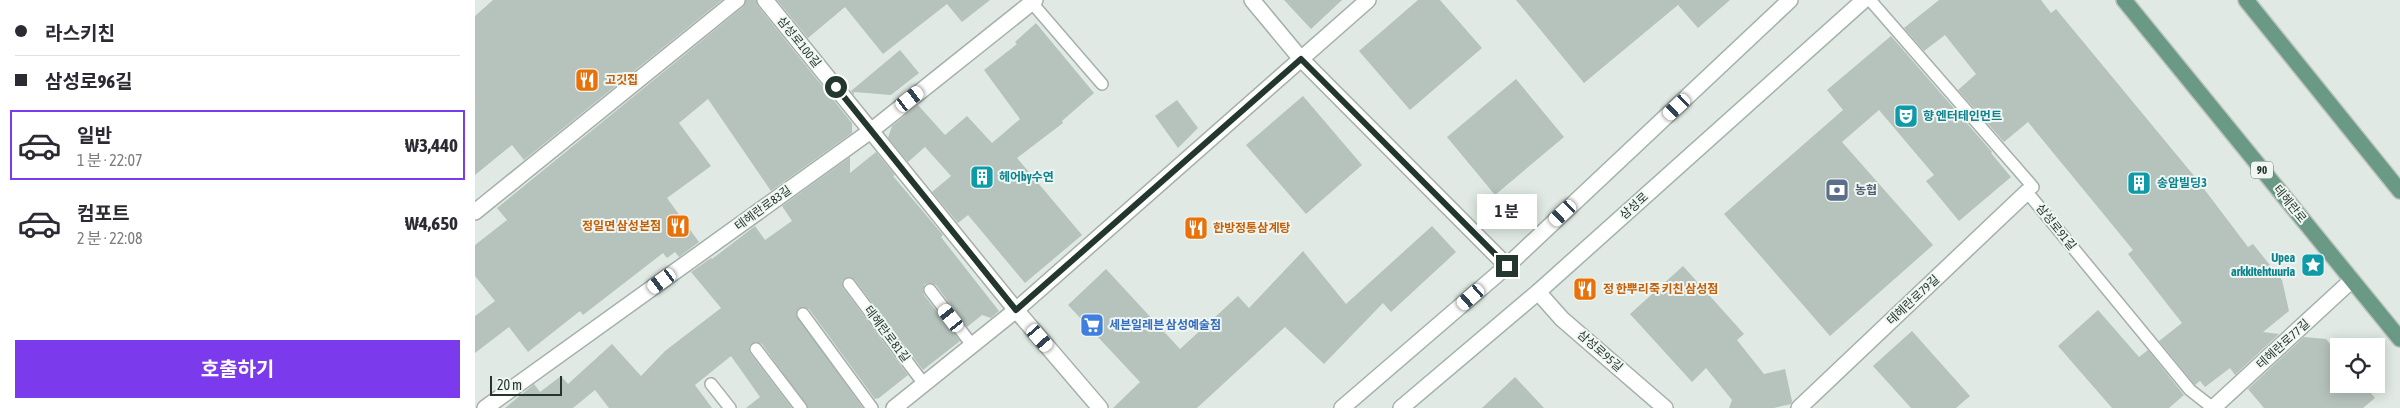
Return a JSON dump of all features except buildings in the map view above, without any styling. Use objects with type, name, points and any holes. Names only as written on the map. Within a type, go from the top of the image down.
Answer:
[{"type":"main road","name":"테헤란로","points":[[2124,0],[2400,339]]},
{"type":"main road","points":[[2246,0],[2400,191]]},
{"type":"street","points":[[475,212],[737,0]]},
{"type":"street","name":"삼성로100길","points":[[765,0],[1016,310],[1100,408]]},
{"type":"street","points":[[1252,0],[1301,59],[1507,266]]},
{"type":"street","points":[[894,408],[1016,310],[1368,0]]},
{"type":"street","points":[[1342,408],[1507,266],[1790,0]]},
{"type":"street","name":"삼성로","points":[[1401,408],[1538,292],[1864,0]]},
{"type":"street","name":"테헤란로83길","points":[[485,408],[872,130],[1034,1]]},
{"type":"street","name":"테헤란로79길","points":[[1799,408],[2027,192]]},
{"type":"street","name":"테헤란로77길","points":[[2213,408],[2352,280]]},
{"type":"street","name":"삼성로95길","points":[[1538,292],[1562,319],[1665,408]]},
{"type":"lane","name":"삼성로91길","points":[[1870,0],[2033,187],[2027,192],[2190,390],[2213,408]]},
{"type":"lane","points":[[1034,1],[1102,84]]},
{"type":"lane","name":"테헤란로81길","points":[[849,284],[924,384]]},
{"type":"lane","points":[[930,290],[973,345]]},
{"type":"lane","points":[[803,314],[872,408]]},
{"type":"lane","points":[[756,349],[801,408]]},
{"type":"lane","points":[[711,384],[729,408]]},
{"type":"place","name":"고깃집","points":[[587,80]]},
{"type":"place","name":"향 엔터테인먼트","points":[[1906,116]]},
{"type":"place","name":"헤어by수연","points":[[982,177]]},
{"type":"place","name":"송암빌딩3","points":[[2139,183]]},
{"type":"place","name":"농협","points":[[1837,190]]},
{"type":"place","name":"정일면 삼성본점","points":[[678,226]]},
{"type":"place","name":"한방정통삼계탕","points":[[1196,228]]},
{"type":"place","name":"Upea arkkitehtuuria","points":[[2313,265]]},
{"type":"place","name":"정 한뿌리죽 키친 삼성점","points":[[1585,289]]},
{"type":"place","name":"세븐일레븐 삼성예술점","points":[[1092,325]]},
{"type":"route","points":[[836,87],[1016,310],[1301,59],[1507,266]]}]
